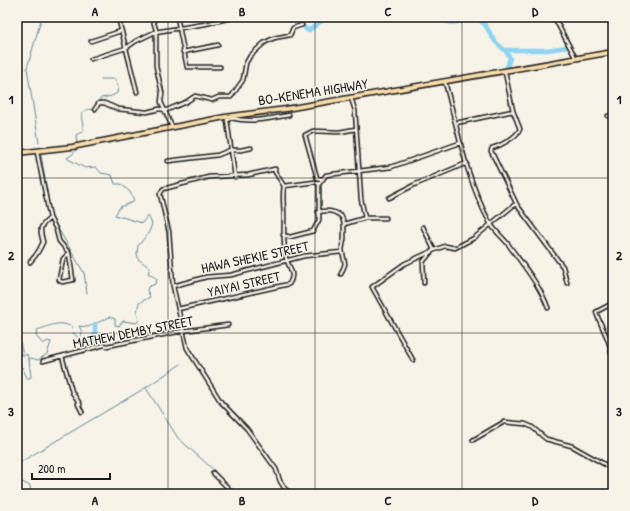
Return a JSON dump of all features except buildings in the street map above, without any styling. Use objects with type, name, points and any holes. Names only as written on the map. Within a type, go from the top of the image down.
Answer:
[{"type":"highway","name":"BO-KENEMA HIGHWAY","points":[[17,153],[72,147],[172,127],[505,72],[575,57],[613,52]]},
{"type":"street","points":[[118,17],[137,92]]},
{"type":"street","points":[[152,17],[155,32],[156,66],[162,93],[162,102],[172,127]]},
{"type":"street","points":[[177,17],[183,52],[188,68],[220,67]]},
{"type":"street","points":[[90,59],[126,48],[136,41],[155,32],[235,17]]},
{"type":"street","points":[[554,17],[575,57]]},
{"type":"street","points":[[95,109],[99,103],[104,103],[118,109],[147,112],[159,109],[165,110],[186,102],[195,96],[212,100],[219,97],[231,97],[243,80],[246,62],[256,50],[264,43],[274,38],[290,35],[293,28],[302,26]]},
{"type":"street","points":[[91,41],[121,31]]},
{"type":"street","points":[[183,52],[218,45]]},
{"type":"street","points":[[505,72],[512,111],[519,125],[519,132],[499,146],[491,149],[517,205],[563,267],[567,283]]},
{"type":"street","points":[[445,82],[459,132],[460,144],[480,203],[492,225],[532,277],[544,296],[548,308]]},
{"type":"street","points":[[351,97],[355,110],[362,199],[366,218]]},
{"type":"street","points":[[456,123],[512,111]]},
{"type":"street","points":[[235,177],[226,119],[231,118],[244,121],[260,121],[289,115]]},
{"type":"street","points":[[608,116],[613,115]]},
{"type":"street","points":[[315,182],[317,178],[304,137],[307,133],[313,131],[339,132],[356,129]]},
{"type":"street","points":[[283,235],[290,237],[313,231],[319,220],[319,184],[326,175],[391,167],[460,144]]},
{"type":"street","points":[[168,161],[218,155],[230,150],[251,148]]},
{"type":"street","points":[[37,152],[50,218],[56,229],[59,241],[69,253],[73,280],[62,282],[59,280],[62,263],[63,259],[69,253]]},
{"type":"street","points":[[389,198],[414,185],[467,163]]},
{"type":"street","points":[[292,494],[280,481],[276,469],[246,429],[224,405],[186,348],[173,286],[170,232],[161,198],[161,191],[205,178],[235,177],[275,169],[275,172],[284,186],[315,182],[319,184]]},
{"type":"street","points":[[317,178],[322,179]]},
{"type":"street","name":"YAIYAI STREET","points":[[178,309],[289,284],[293,275],[287,260],[283,235],[284,217],[282,198],[284,186]]},
{"type":"street","points":[[413,360],[372,287],[404,264],[434,250],[445,246],[451,248],[460,246],[492,225],[514,205],[517,205]]},
{"type":"street","points":[[318,212],[326,210],[337,212],[342,217],[344,224],[342,252],[346,264],[341,274]]},
{"type":"street","points":[[30,262],[35,257],[36,252],[43,242],[40,232],[41,227],[50,218]]},
{"type":"street","points":[[344,224],[366,218],[386,218]]},
{"type":"street","points":[[423,227],[434,250]]},
{"type":"street","name":"HAWA SHEKIE STREET","points":[[173,286],[206,277],[231,275],[315,254],[342,252]]},
{"type":"street","points":[[424,283],[423,262],[431,252]]},
{"type":"street","points":[[611,353],[611,345],[606,337],[596,312],[613,303]]},
{"type":"street","name":"MATHEW DEMBY STREET","points":[[43,361],[104,345],[108,346],[182,330],[228,325]]},
{"type":"street","points":[[62,356],[72,392],[80,404],[78,404],[82,412]]},
{"type":"street","points":[[473,440],[504,422],[525,424],[532,427],[546,439],[572,446],[613,469]]},
{"type":"street","points":[[213,473],[234,494]]},
{"type":"waterway","points":[[302,25],[308,31],[327,17]]},
{"type":"waterway","points":[[441,17],[451,23],[471,18],[483,22],[494,40],[508,54],[510,58],[507,67]]},
{"type":"waterway","points":[[39,143],[27,68],[41,20]]},
{"type":"waterway","points":[[507,50],[547,50],[566,47]]},
{"type":"waterway","points":[[96,106],[101,98],[112,96],[117,93],[118,87],[115,79],[101,79]]},
{"type":"waterway","points":[[77,144],[76,135],[83,131],[82,113],[88,109],[95,109]]},
{"type":"waterway","points":[[17,385],[20,380],[18,370],[22,367],[27,378],[31,377],[29,360],[31,358],[38,360],[47,354],[51,342],[48,341],[43,344],[36,336],[37,330],[54,324],[63,324],[72,327],[73,333],[80,339],[82,332],[79,326],[88,327],[110,317],[115,319],[115,325],[119,326],[123,321],[137,323],[139,320],[137,312],[139,303],[150,297],[147,290],[148,287],[155,284],[157,279],[148,273],[150,268],[138,259],[137,253],[138,246],[149,232],[152,224],[148,215],[142,223],[115,215],[120,207],[133,202],[134,200],[130,192],[121,184],[115,184],[112,175],[101,173],[96,167],[85,168],[68,159],[67,158],[73,154],[78,147]]},
{"type":"waterway","points":[[41,154],[51,216],[84,273],[87,293]]},
{"type":"waterway","points":[[80,339],[80,341],[91,343],[95,341],[95,324]]},
{"type":"waterway","points":[[17,325],[23,356],[27,354],[29,360]]},
{"type":"waterway","points":[[17,469],[19,463],[145,388],[181,364]]},
{"type":"waterway","points":[[146,388],[178,438],[215,471]]},
{"type":"waterway","points":[[17,479],[30,486],[31,494]]}]
